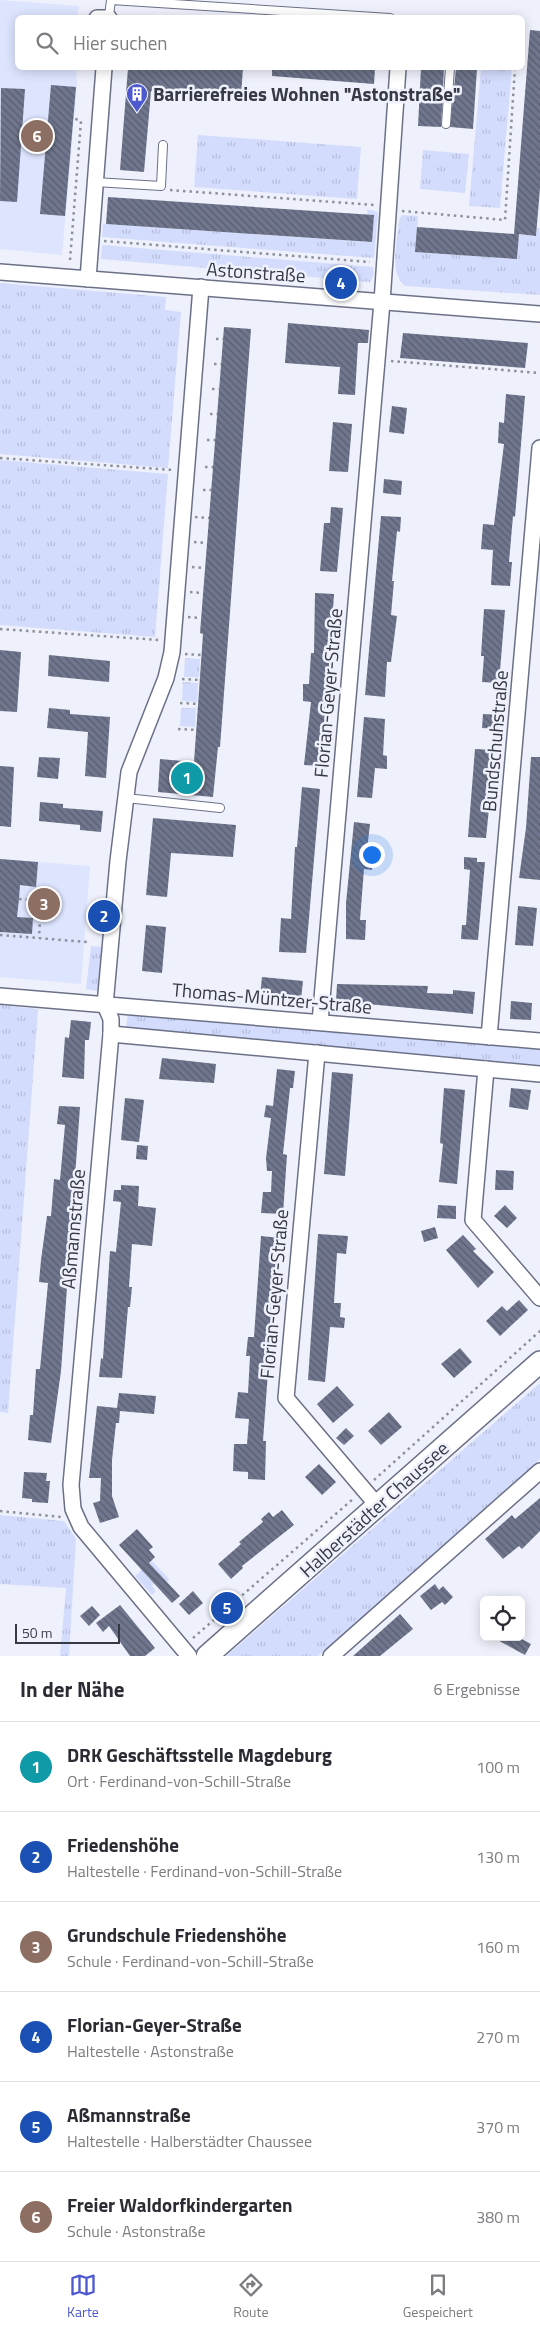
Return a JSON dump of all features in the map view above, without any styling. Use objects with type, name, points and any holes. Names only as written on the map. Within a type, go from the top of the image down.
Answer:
[{"type":"main road","name":"Halberstädter Chaussee","points":[[207,1656],[540,1362]]},
{"type":"street","points":[[88,279],[104,70]]},
{"type":"street","name":"Florian-Geyer-Straße","points":[[320,1022],[382,302],[398,70]]},
{"type":"street","name":"Astonstraße","points":[[0,272],[540,314]]},
{"type":"street","name":"Aßmannstraße","points":[[189,1656],[86,1534],[76,1518],[72,1502],[71,1474],[111,1034],[110,1019],[105,1005],[126,798],[134,756],[166,678],[173,640],[201,288]]},
{"type":"street","name":"Bundschuhstraße","points":[[489,1037],[540,448]]},
{"type":"street","name":"Thomas-Müntzer-Straße","points":[[0,996],[540,1041]]},
{"type":"street","points":[[111,1034],[540,1074]]},
{"type":"street","name":"Florian-Geyer-Straße","points":[[317,1053],[286,1398],[378,1505]]},
{"type":"street","points":[[486,1069],[473,1220],[540,1298]]},
{"type":"street","points":[[331,1656],[539,1473]]},
{"type":"lane","points":[[106,15],[111,0],[344,15]]},
{"type":"lane","points":[[446,124],[450,70]]},
{"type":"lane","points":[[96,182],[160,186],[163,145]]},
{"type":"lane","points":[[126,798],[220,808]]},
{"type":"path","points":[[160,186],[160,189],[505,220],[515,70]]},
{"type":"path","points":[[70,260],[81,121],[73,118]]},
{"type":"path","points":[[91,240],[384,263]]},
{"type":"path","points":[[216,339],[223,340]]},
{"type":"path","points":[[400,362],[540,373]]},
{"type":"path","points":[[214,364],[221,364]]},
{"type":"path","points":[[212,389],[219,389]]},
{"type":"path","points":[[210,414],[217,414]]},
{"type":"path","points":[[207,440],[215,440]]},
{"type":"path","points":[[0,458],[186,471]]},
{"type":"path","points":[[205,467],[213,467]]},
{"type":"path","points":[[203,490],[211,490]]},
{"type":"path","points":[[194,517],[209,518]]},
{"type":"path","points":[[192,542],[207,543]]},
{"type":"path","points":[[190,567],[205,568]]},
{"type":"path","points":[[188,592],[203,593]]},
{"type":"path","points":[[186,617],[201,618]]},
{"type":"path","points":[[0,629],[173,640]]},
{"type":"path","points":[[184,654],[202,655]]},
{"type":"path","points":[[182,679],[200,680]]},
{"type":"path","points":[[180,703],[198,704]]},
{"type":"path","points":[[178,729],[196,730]]},
{"type":"path","points":[[19,899],[41,901],[39,938]]},
{"type":"path","points":[[0,935],[87,942]]},
{"type":"path","points":[[0,1512],[76,1518]]},
{"type":"shaded area","points":[[0,0],[79,6],[77,15],[15,15],[15,70],[76,70],[77,84],[62,255],[0,249]]},
{"type":"shaded area","points":[[0,859],[90,866],[81,984],[0,977]]},
{"type":"green space","points":[[481,70],[512,70],[500,208],[469,206]]},
{"type":"green space","points":[[198,135],[361,147],[357,199],[194,187]]},
{"type":"green space","points":[[423,150],[469,154],[465,193],[420,189]]},
{"type":"green space","points":[[367,209],[378,212],[374,258],[102,237],[103,224],[371,242]]},
{"type":"green space","points":[[402,215],[418,216],[416,252],[517,259],[519,234],[536,236],[537,228],[540,228],[540,295],[405,286],[400,280],[395,264],[399,220]]},
{"type":"green space","points":[[102,245],[373,267],[374,274],[370,282],[101,259]]},
{"type":"green space","points":[[0,283],[166,297],[165,310],[181,312],[168,468],[0,454]]},
{"type":"green space","points":[[0,460],[168,474],[155,637],[0,625]]},
{"type":"green space","points":[[185,658],[200,659],[199,677],[184,677]]},
{"type":"green space","points":[[183,682],[198,683],[197,702],[182,701]]},
{"type":"green space","points":[[181,708],[196,708],[195,727],[180,726]]},
{"type":"green space","points":[[91,946],[104,947],[98,991],[86,989]]},
{"type":"green space","points":[[0,1005],[38,1009],[8,1413],[0,1412]]},
{"type":"green space","points":[[128,1011],[540,1048],[540,1068],[126,1031]]},
{"type":"green space","points":[[540,1383],[540,1459],[318,1656],[226,1656]]},
{"type":"green space","points":[[0,1515],[64,1521],[76,1539],[69,1656],[60,1656],[66,1588],[0,1584]]},
{"type":"green space","points":[[152,1561],[169,1579],[167,1582],[153,1567],[145,1574],[154,1584],[152,1586],[156,1591],[152,1595],[135,1576]]},
{"type":"building","points":[[530,30],[540,31],[540,188],[536,236],[519,234],[517,259],[415,252],[417,227],[514,234]]},
{"type":"building","points":[[128,70],[243,70],[241,96],[151,91],[144,172],[120,170]]},
{"type":"building","points":[[272,70],[375,70],[374,84],[272,76]]},
{"type":"building","points":[[421,70],[444,70],[441,127],[418,126]]},
{"type":"building","points":[[456,70],[477,70],[473,129],[450,127]]},
{"type":"building","points":[[51,85],[76,87],[65,216],[40,214]]},
{"type":"building","points":[[1,88],[25,89],[17,202],[0,201]]},
{"type":"building","points":[[108,197],[374,215],[372,242],[106,224]]},
{"type":"building","points":[[288,323],[369,330],[368,343],[358,343],[355,395],[338,394],[340,367],[285,363]]},
{"type":"building","points":[[224,327],[251,329],[220,747],[218,747],[213,797],[158,792],[160,759],[194,762],[203,634],[200,633]]},
{"type":"building","points":[[403,333],[528,343],[525,368],[400,358]]},
{"type":"building","points":[[506,394],[525,396],[515,517],[513,516],[509,562],[512,562],[510,586],[491,585],[493,550],[481,549],[483,524],[494,525],[504,444],[498,443],[499,422],[504,423]]},
{"type":"building","points":[[392,406],[407,408],[404,434],[389,432]]},
{"type":"building","points":[[333,422],[352,424],[348,472],[329,471]]},
{"type":"building","points":[[384,479],[402,481],[401,495],[383,493]]},
{"type":"building","points":[[331,507],[343,508],[337,572],[320,571],[324,523],[330,523]]},
{"type":"building","points":[[381,516],[401,517],[400,532],[397,531],[392,581],[394,581],[391,615],[397,616],[391,662],[387,662],[385,697],[365,695]]},
{"type":"building","points":[[315,593],[334,594],[323,766],[304,765],[311,702],[303,701],[303,684],[309,684],[311,653],[314,653]]},
{"type":"building","points":[[484,609],[505,610],[499,683],[482,682],[484,656],[481,656]]},
{"type":"building","points":[[0,650],[21,652],[17,712],[0,711]]},
{"type":"building","points":[[49,655],[110,661],[109,682],[48,676]]},
{"type":"building","points":[[49,708],[70,710],[70,714],[110,717],[106,778],[85,776],[88,732],[47,728]]},
{"type":"building","points":[[483,714],[500,715],[499,729],[482,728]]},
{"type":"building","points":[[364,717],[385,719],[383,755],[387,756],[387,769],[375,768],[372,798],[357,797]]},
{"type":"building","points":[[475,749],[495,750],[486,838],[468,837]]},
{"type":"building","points":[[39,757],[60,758],[58,779],[37,777]]},
{"type":"building","points":[[531,757],[540,757],[540,880],[519,878],[526,828]]},
{"type":"building","points":[[0,766],[14,767],[11,827],[0,826]]},
{"type":"building","points":[[302,787],[320,789],[306,953],[279,952],[281,918],[291,919],[295,847],[297,847]]},
{"type":"building","points":[[40,802],[63,804],[63,808],[103,811],[101,832],[80,830],[80,825],[39,821]]},
{"type":"building","points":[[153,818],[236,825],[233,857],[171,853],[167,897],[146,895]]},
{"type":"building","points":[[354,822],[370,824],[367,850],[373,851],[372,870],[364,869],[360,920],[366,920],[365,940],[346,939],[346,903]]},
{"type":"building","points":[[464,857],[477,858],[477,862],[485,862],[478,940],[461,939],[462,925],[466,925],[470,870],[464,869]]},
{"type":"building","points":[[0,859],[38,862],[36,887],[20,885],[17,917],[33,918],[32,934],[0,932]]},
{"type":"building","points":[[518,906],[537,908],[533,946],[515,945]]},
{"type":"building","points":[[146,925],[166,927],[162,973],[142,971]]},
{"type":"building","points":[[262,977],[303,981],[301,999],[260,996]]},
{"type":"building","points":[[337,984],[428,986],[427,993],[453,994],[453,990],[475,992],[473,1014],[336,1001]]},
{"type":"building","points":[[511,1001],[532,1003],[531,1020],[510,1019]]},
{"type":"building","points":[[71,1020],[91,1022],[89,1040],[85,1040],[84,1079],[62,1077],[65,1037],[69,1038]]},
{"type":"building","points":[[162,1058],[216,1064],[214,1083],[159,1079]]},
{"type":"building","points":[[277,1069],[295,1071],[293,1088],[290,1088],[283,1154],[287,1155],[283,1214],[261,1213],[263,1192],[271,1192],[272,1171],[267,1171],[266,1158],[271,1118],[264,1117],[266,1105],[273,1106]]},
{"type":"building","points":[[332,1072],[353,1074],[345,1176],[324,1174]]},
{"type":"building","points":[[444,1088],[465,1090],[457,1184],[439,1182],[443,1144],[440,1143]]},
{"type":"building","points":[[511,1088],[531,1090],[528,1110],[509,1107]]},
{"type":"building","points":[[125,1098],[144,1100],[139,1142],[121,1140]]},
{"type":"building","points":[[59,1106],[80,1107],[61,1371],[51,1443],[28,1440],[30,1415],[33,1415],[36,1369],[40,1369],[48,1283],[39,1282],[41,1260],[47,1216],[51,1216],[54,1179],[60,1180],[65,1125],[57,1124]]},
{"type":"building","points":[[137,1145],[148,1146],[147,1160],[136,1159]]},
{"type":"building","points":[[496,1170],[514,1171],[513,1190],[495,1190]]},
{"type":"building","points":[[121,1185],[139,1186],[138,1206],[156,1208],[152,1246],[132,1244],[129,1287],[132,1287],[130,1307],[128,1307],[122,1378],[99,1377],[101,1358],[103,1359],[110,1251],[116,1252],[121,1202],[113,1201],[114,1190],[121,1190]]},
{"type":"building","points":[[438,1205],[456,1206],[456,1219],[437,1218]]},
{"type":"building","points":[[505,1205],[517,1218],[507,1228],[494,1216]]},
{"type":"building","points":[[435,1227],[438,1238],[424,1242],[421,1231]]},
{"type":"building","points":[[318,1234],[348,1236],[346,1254],[337,1253],[334,1303],[341,1303],[340,1317],[345,1318],[344,1328],[330,1327],[325,1382],[308,1380]]},
{"type":"building","points":[[463,1235],[476,1249],[473,1251],[494,1272],[478,1288],[446,1250]]},
{"type":"building","points":[[261,1236],[280,1238],[263,1441],[266,1441],[265,1480],[248,1479],[248,1472],[233,1471],[234,1444],[247,1444],[249,1419],[235,1418],[238,1392],[248,1393],[250,1356],[246,1356],[248,1337],[254,1337]]},
{"type":"building","points":[[519,1300],[528,1310],[500,1336],[486,1321],[502,1306],[507,1311]]},
{"type":"building","points":[[460,1348],[472,1362],[454,1378],[441,1364]]},
{"type":"building","points":[[337,1386],[354,1405],[333,1423],[317,1404]]},
{"type":"building","points":[[119,1393],[156,1396],[154,1414],[120,1411],[119,1423],[116,1423],[112,1460],[112,1496],[119,1517],[100,1523],[93,1503],[100,1501],[101,1478],[89,1478],[97,1406],[117,1408]]},
{"type":"building","points":[[389,1412],[402,1427],[381,1445],[368,1431]]},
{"type":"building","points":[[346,1428],[354,1436],[344,1445],[336,1438]]},
{"type":"building","points":[[319,1464],[336,1482],[322,1495],[305,1477]]},
{"type":"building","points":[[24,1472],[47,1473],[46,1481],[50,1481],[48,1503],[32,1502],[32,1499],[22,1498]]},
{"type":"building","points":[[540,1498],[540,1531],[522,1549],[519,1546],[503,1559],[485,1539],[512,1515],[515,1519]]},
{"type":"building","points":[[282,1510],[294,1525],[242,1566],[243,1568],[231,1579],[218,1564],[241,1544],[239,1542],[263,1522],[261,1519],[269,1512],[273,1517]]},
{"type":"building","points":[[137,1529],[153,1547],[149,1550],[155,1557],[149,1563],[180,1596],[172,1603],[119,1545]]},
{"type":"building","points":[[435,1584],[439,1590],[443,1586],[453,1597],[445,1605],[442,1602],[431,1610],[420,1596]]},
{"type":"building","points":[[193,1591],[203,1603],[189,1615],[179,1604]]},
{"type":"building","points":[[120,1605],[155,1648],[145,1656],[130,1656],[109,1626],[103,1632],[96,1623]]},
{"type":"building","points":[[92,1606],[100,1615],[89,1626],[80,1616]]},
{"type":"building","points":[[400,1614],[413,1629],[380,1656],[353,1656]]},
{"type":"building","points":[[499,1641],[525,1641],[531,1644],[525,1655]]},
{"type":"place","name":"Barrierefreies Wohnen \"Astonstraße\"","points":[[137,113]]},
{"type":"place","name":"Freier Waldorfkindergarten","points":[[37,136]]},
{"type":"place","name":"Florian-Geyer-Straße","points":[[341,283]]},
{"type":"place","name":"DRK Geschäftsstelle Magdeburg","points":[[187,778]]},
{"type":"place","name":"Grundschule Friedenshöhe","points":[[44,904]]},
{"type":"place","name":"Friedenshöhe","points":[[104,916]]},
{"type":"place","name":"Aßmannstraße","points":[[227,1608]]}]
